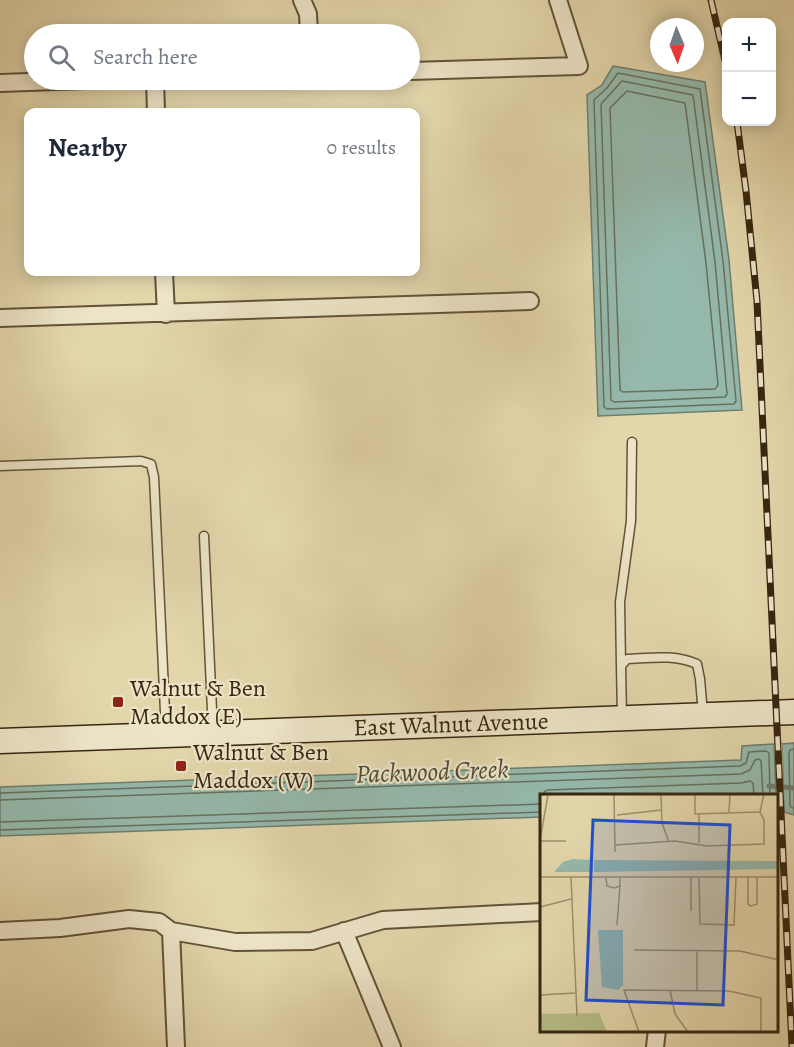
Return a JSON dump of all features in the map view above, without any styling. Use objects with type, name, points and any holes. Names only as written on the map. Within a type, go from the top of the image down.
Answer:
[{"type":"main road","name":"East Walnut Avenue","points":[[0,741],[794,712]]},
{"type":"street","points":[[302,0],[308,14],[308,24]]},
{"type":"street","points":[[420,71],[579,66],[558,0]]},
{"type":"street","points":[[0,83],[24,82]]},
{"type":"street","points":[[155,90],[156,108]]},
{"type":"street","points":[[164,276],[165,314]]},
{"type":"street","points":[[0,318],[530,301]]},
{"type":"street","points":[[0,931],[60,928],[129,919],[159,922],[171,931],[235,942],[312,941],[383,920],[540,912]]},
{"type":"street","points":[[171,931],[176,1047]]},
{"type":"street","points":[[344,931],[392,1047]]},
{"type":"street","points":[[655,1047],[657,1032]]},
{"type":"lane","points":[[622,717],[620,602],[631,521],[632,442]]},
{"type":"lane","points":[[0,466],[141,461],[151,464],[154,477],[166,734]]},
{"type":"lane","points":[[204,536],[213,732]]},
{"type":"lane","points":[[621,666],[627,659],[659,658],[682,658],[697,664],[703,715]]},
{"type":"water","points":[[613,66],[705,82],[729,260],[742,410],[598,416],[587,95],[602,85]]},
{"type":"water","points":[[794,743],[794,815],[784,812],[782,744]]},
{"type":"water","points":[[774,744],[776,794],[540,794],[540,817],[0,836],[0,787],[741,760],[742,746]]},
{"type":"pier","points":[[774,744],[777,744],[778,794]]},
{"type":"pier","points":[[779,744],[782,744],[784,812],[781,812]]},
{"type":"waterway","name":"Packwood Creek","points":[[769,786],[794,788]]},
{"type":"railway","points":[[711,0],[722,48]]},
{"type":"railway","points":[[738,126],[757,301],[792,1047]]},
{"type":"place","name":"Walnut & Ben Maddox (E)","points":[[118,702]]},
{"type":"place","name":"Walnut & Ben Maddox (W)","points":[[181,766]]}]
